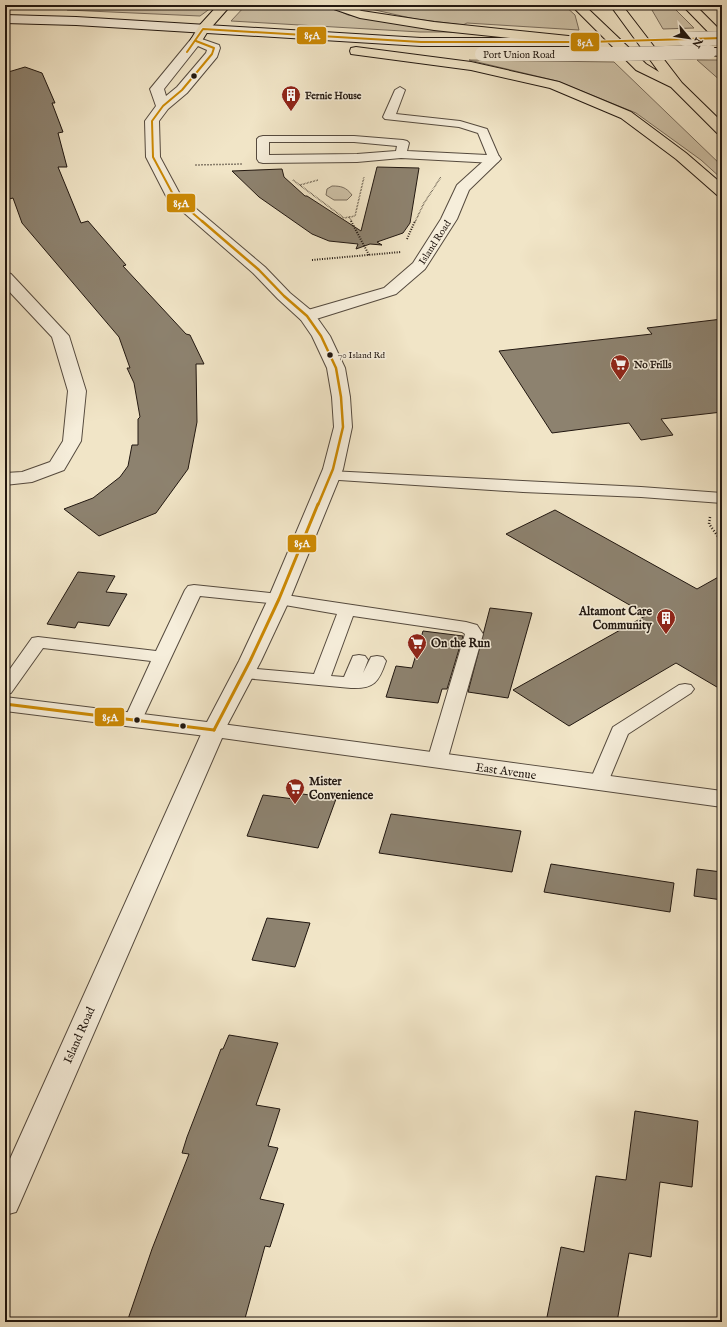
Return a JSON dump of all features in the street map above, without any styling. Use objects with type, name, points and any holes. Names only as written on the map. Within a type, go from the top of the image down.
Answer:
[{"type":"highway","points":[[196,41],[203,29],[225,5]]},
{"type":"highway","points":[[335,5],[367,16],[434,26],[588,42]]},
{"type":"highway","points":[[577,5],[641,67],[677,86]]},
{"type":"highway","points":[[616,5],[677,86],[722,130]]},
{"type":"highway","points":[[688,5],[722,38]]},
{"type":"highway","points":[[356,51],[471,66],[554,85],[626,115],[681,156],[722,192]]},
{"type":"street","name":"Port Union Road","points":[[5,20],[76,22],[421,42],[588,42],[722,38]]},
{"type":"street","name":"Port Union Road","points":[[5,20],[174,39],[226,43]]},
{"type":"street","points":[[162,106],[157,90],[196,41]]},
{"type":"street","name":"Island Road","points":[[5,1203],[214,730],[280,599],[330,476],[342,427],[341,397],[336,368],[321,336],[307,316],[284,296],[259,270],[175,198],[153,157],[152,121],[162,106],[182,90],[212,54],[214,48],[196,41]]},
{"type":"street","name":"Port Union Road","points":[[340,50],[482,54],[722,52]]},
{"type":"street","name":"Island Road","points":[[307,316],[390,291],[419,266],[449,219],[462,188],[494,158]]},
{"type":"street","points":[[5,277],[60,336],[78,391],[72,441],[57,466],[25,478],[5,479]]},
{"type":"street","points":[[5,299],[23,297]]},
{"type":"street","name":"East Avenue","points":[[5,704],[214,730],[722,799]]},
{"type":"lane","points":[[400,90],[389,117],[460,124],[483,130],[494,158],[401,154],[357,158],[262,159],[263,139],[354,139],[403,144],[401,154]]},
{"type":"lane","points":[[330,476],[641,492],[717,498]]},
{"type":"lane","points":[[132,720],[194,590],[280,599],[347,610],[383,619],[466,627],[471,630],[474,634],[437,761]]},
{"type":"lane","points":[[320,681],[347,610]]},
{"type":"lane","points":[[5,688],[38,642],[162,657]]},
{"type":"lane","points":[[351,683],[359,660]]},
{"type":"lane","points":[[244,673],[320,681],[360,683],[366,682],[370,679],[377,661]]},
{"type":"lane","points":[[599,783],[620,731],[685,689]]},
{"type":"path","points":[[195,165],[249,164]]},
{"type":"path","points":[[405,245],[424,203],[445,172]]},
{"type":"path","points":[[292,178],[309,193],[344,218],[355,216],[365,173]]},
{"type":"path","points":[[349,217],[369,255]]},
{"type":"path","points":[[312,260],[402,252]]},
{"type":"path","points":[[717,498],[709,524],[722,542]]},
{"type":"shaded area","points":[[72,5],[215,5],[200,16],[67,10]]},
{"type":"shaded area","points":[[246,5],[327,5],[348,15],[452,32],[420,32],[231,21]]},
{"type":"shaded area","points":[[353,5],[564,5],[575,15],[579,30],[467,23],[463,25],[415,19]]},
{"type":"shaded area","points":[[649,5],[671,5],[694,28],[663,29]]},
{"type":"shaded area","points":[[469,60],[614,62],[722,166],[722,179],[701,160],[636,113],[557,81]]},
{"type":"shaded area","points":[[697,60],[722,60],[722,82]]},
{"type":"shaded area","points":[[332,186],[338,186],[348,190],[352,195],[347,200],[334,200],[326,195],[327,189]]},
{"type":"building","points":[[25,67],[42,73],[55,103],[52,103],[63,132],[58,133],[67,167],[58,167],[81,223],[88,221],[126,265],[123,266],[186,334],[190,335],[204,364],[196,364],[197,422],[188,469],[156,513],[99,536],[64,509],[93,498],[120,477],[128,466],[132,445],[138,445],[138,419],[140,417],[134,383],[127,368],[130,368],[119,337],[22,223],[13,198],[9,199],[5,180],[5,73]]},
{"type":"building","points":[[377,167],[419,168],[410,223],[403,233],[377,242],[382,245],[370,244],[356,249],[358,244],[329,241],[312,234],[259,197],[232,171],[282,169],[284,177],[305,196],[361,231]]},
{"type":"building","name":"No Frills","points":[[722,319],[722,412],[661,419],[673,435],[641,440],[629,423],[552,433],[499,351],[652,334],[647,328]]},
{"type":"building","name":"Altamont Care Community","points":[[555,510],[697,589],[722,575],[722,690],[676,663],[569,726],[513,690],[647,615],[506,534]]},
{"type":"building","points":[[78,572],[115,576],[106,592],[127,594],[109,626],[78,622],[75,628],[47,624]]},
{"type":"building","points":[[490,608],[532,613],[508,698],[468,692]]},
{"type":"building","points":[[423,631],[463,636],[447,689],[442,689],[438,703],[386,697],[396,666],[412,668]]},
{"type":"building","points":[[296,793],[336,799],[318,848],[247,836],[263,795],[294,799]]},
{"type":"building","points":[[391,814],[521,831],[512,872],[379,853]]},
{"type":"building","points":[[551,864],[674,883],[670,912],[544,892]]},
{"type":"building","points":[[697,869],[722,872],[722,900],[694,896]]},
{"type":"building","points":[[267,918],[310,923],[295,967],[252,960]]},
{"type":"building","points":[[229,1035],[278,1043],[256,1105],[280,1109],[268,1146],[278,1148],[260,1199],[284,1204],[270,1247],[265,1246],[244,1322],[127,1322],[152,1249],[189,1154],[182,1153],[187,1137],[221,1049],[223,1049]]},
{"type":"building","points":[[635,1111],[698,1121],[692,1187],[660,1182],[651,1257],[629,1253],[617,1322],[546,1322],[561,1247],[584,1252],[596,1176],[626,1180]]},
{"type":"transit line","name":"85A","points":[[187,52],[203,29],[421,42],[588,42],[722,38]]},
{"type":"transit line","name":"85A","points":[[196,41],[214,48],[212,54],[182,90],[163,106],[152,121],[153,157],[175,198],[259,270],[284,296],[307,316],[321,336],[336,368],[341,397],[343,427],[333,469],[279,599],[250,661],[214,730]]},
{"type":"transit line","name":"85A","points":[[5,704],[214,730]]},
{"type":"place","name":"Fernie House","points":[[291,112]]},
{"type":"place","name":"70 Island Rd","points":[[330,355]]},
{"type":"place","name":"No Frills","points":[[620,381]]},
{"type":"place","name":"Altamont Care Community","points":[[666,635]]},
{"type":"place","name":"On the Run","points":[[417,660]]},
{"type":"place","name":"Mister Convenience","points":[[295,805]]}]
